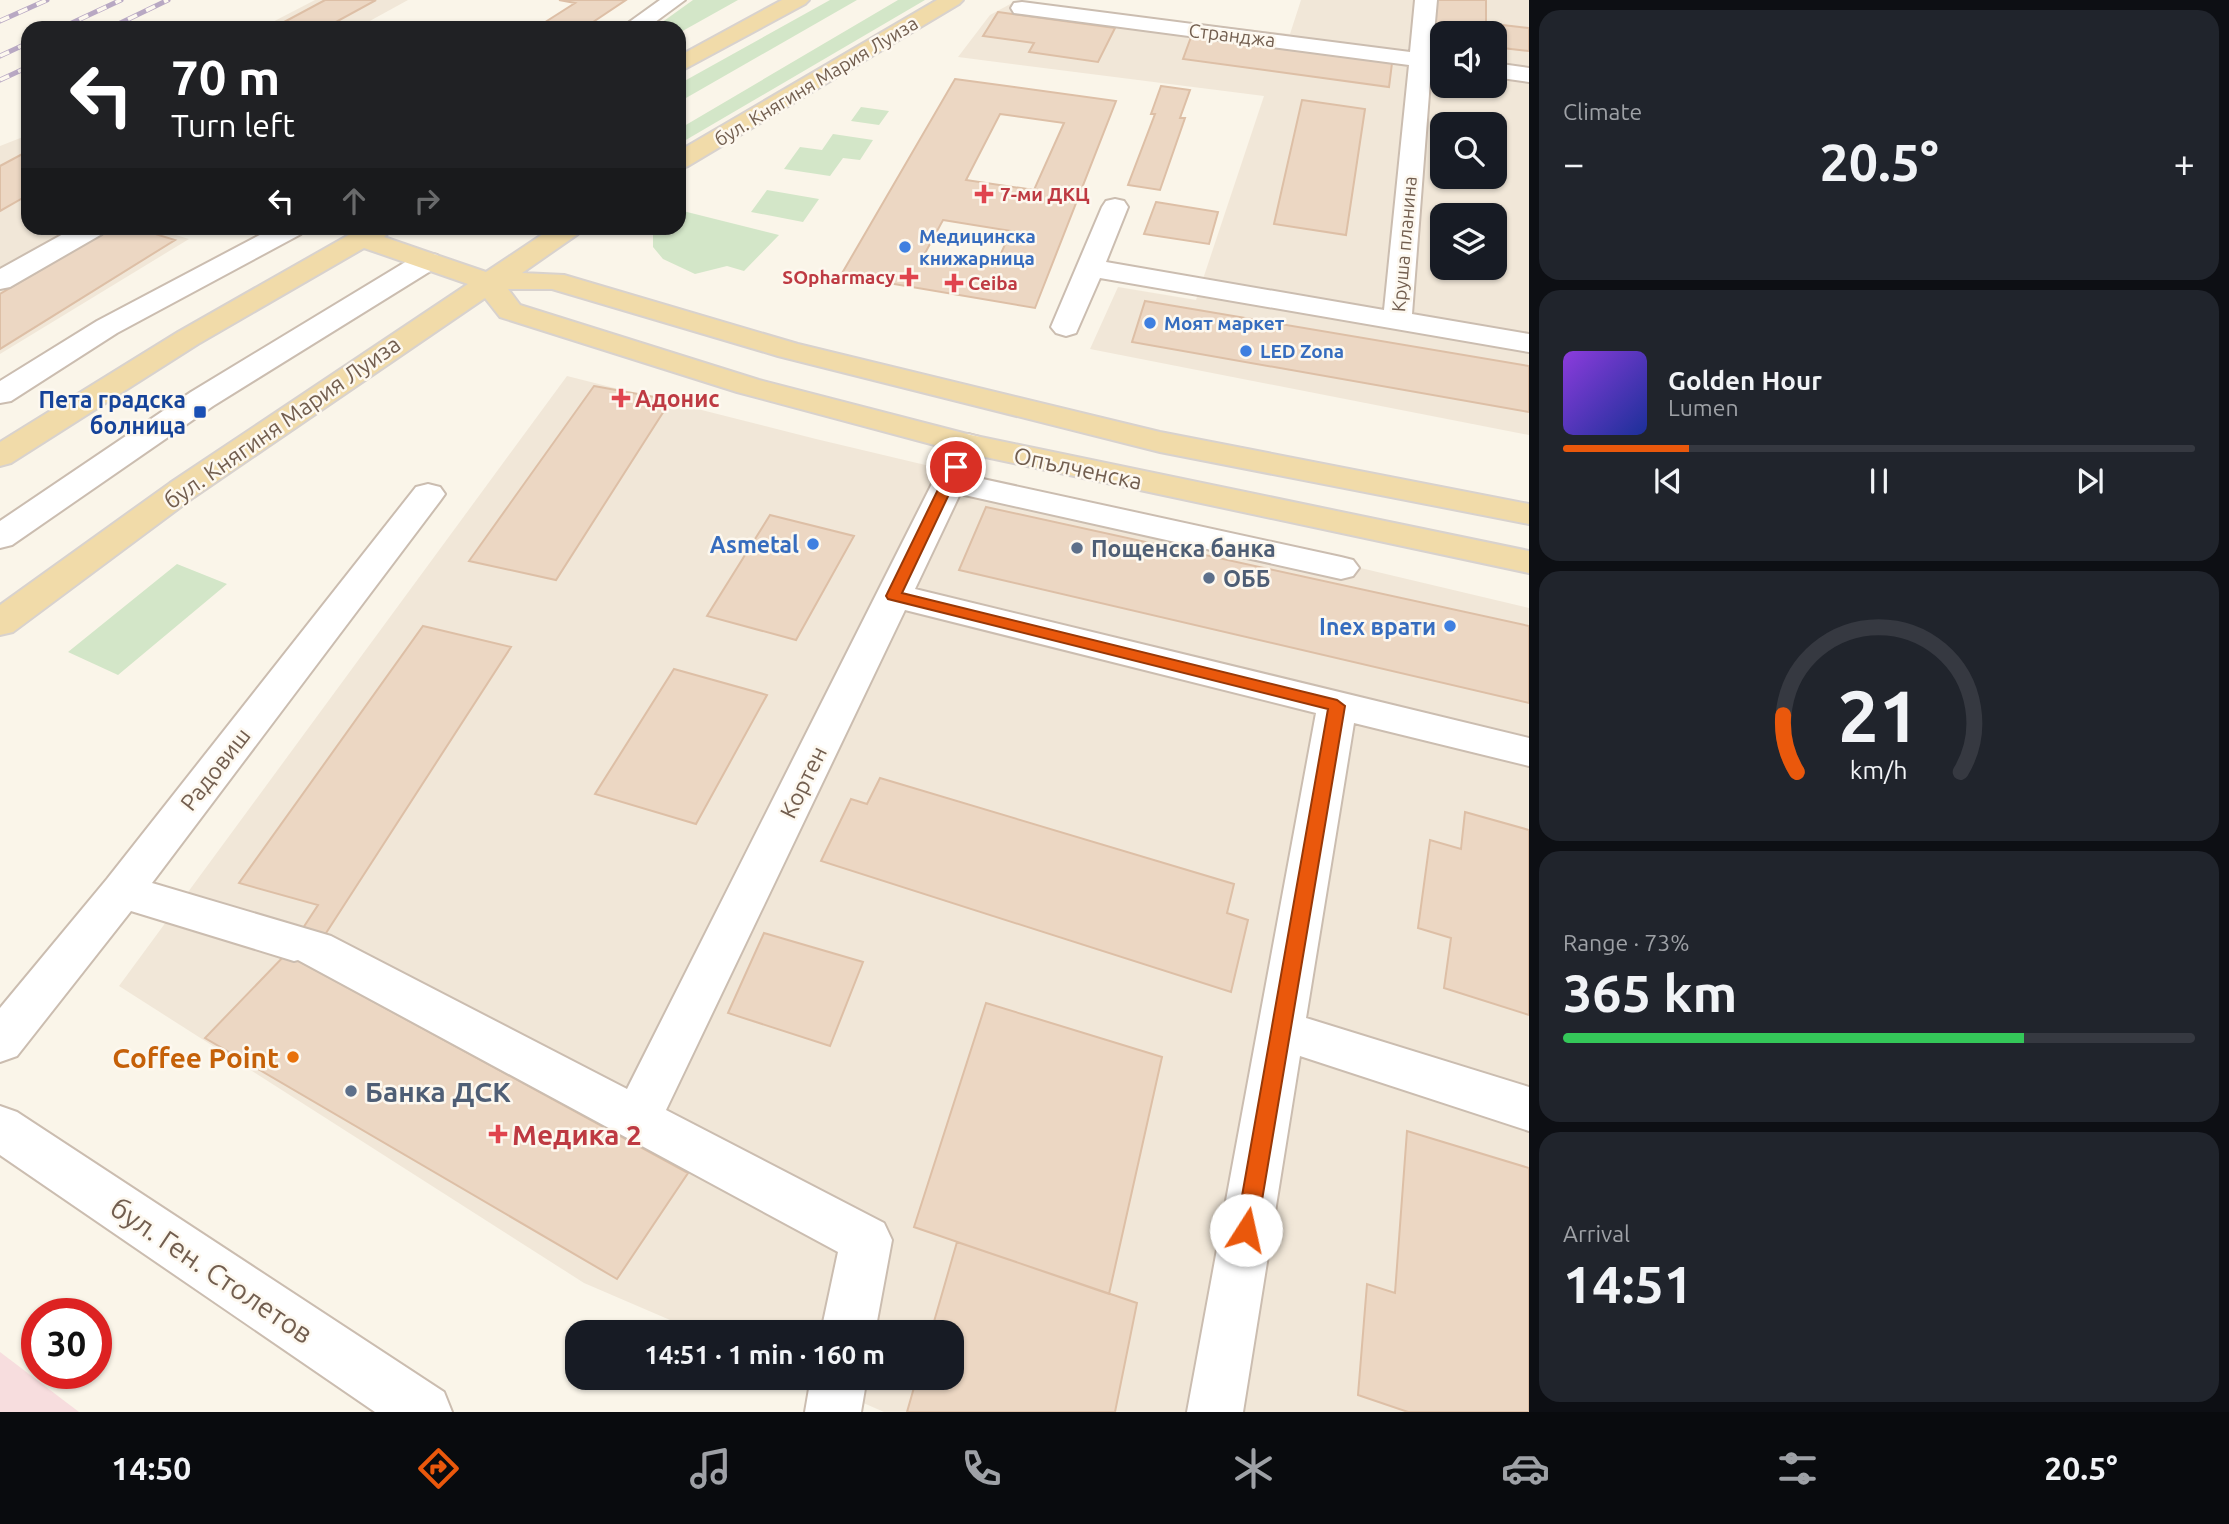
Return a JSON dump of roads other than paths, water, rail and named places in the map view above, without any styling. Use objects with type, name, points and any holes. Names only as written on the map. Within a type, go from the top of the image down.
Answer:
[{"type":"main road","points":[[686,61],[798,0]]},
{"type":"main road","name":"бул. Княгиня Мария Луиза","points":[[686,157],[952,0]]},
{"type":"main road","points":[[0,456],[177,344],[368,235]]},
{"type":"main road","name":"Опълченска","points":[[375,235],[427,261],[486,281],[554,281],[788,350],[1003,405],[1160,442],[1529,514]]},
{"type":"main road","name":"бул. Княгиня Мария Луиза","points":[[0,623],[181,490],[486,281],[558,235]]},
{"type":"main road","name":"Опълченска","points":[[486,281],[510,311],[748,386],[968,444],[1529,562]]},
{"type":"street","points":[[642,21],[674,0]]},
{"type":"street","name":"Круша планина","points":[[1426,0],[1430,41]]},
{"type":"street","name":"Странджа","points":[[1022,8],[1430,62]]},
{"type":"street","points":[[1507,72],[1529,75]]},
{"type":"street","name":"Круша планина","points":[[1090,268],[1397,322],[1430,77]]},
{"type":"street","points":[[1066,327],[1115,207]]},
{"type":"street","points":[[0,281],[81,235]]},
{"type":"street","points":[[0,394],[107,327],[279,235]]},
{"type":"street","points":[[0,537],[202,399],[427,261]]},
{"type":"street","points":[[1397,322],[1529,343]]},
{"type":"street","name":"Кортен","points":[[637,1119],[968,444]]},
{"type":"street","points":[[948,482],[1341,568]]},
{"type":"street","name":"Радовиш","points":[[0,1042],[122,891],[428,494]]},
{"type":"street","points":[[894,596],[1529,752]]},
{"type":"street","points":[[1215,1412],[1337,706]]},
{"type":"street","points":[[122,891],[305,946],[866,1240],[850,1320]]},
{"type":"street","points":[[1281,1030],[1529,1109]]},
{"type":"street","name":"бул. Ген. Столетов","points":[[0,1128],[424,1412]]},
{"type":"street","points":[[833,1412],[837,1390]]},
{"type":"railway","points":[[0,21],[47,0]]},
{"type":"railway","points":[[76,21],[121,0]]},
{"type":"railway","points":[[124,21],[168,0]]},
{"type":"railway","points":[[0,56],[21,46]]},
{"type":"railway","points":[[0,80],[21,70]]},
{"type":"place","name":"7-ми ДКЦ","points":[[984,194]]},
{"type":"place","name":"Медицинска книжарница","points":[[905,247]]},
{"type":"place","name":"SOpharmacy","points":[[909,277]]},
{"type":"place","name":"Ceiba","points":[[954,283]]},
{"type":"place","name":"Моят маркет","points":[[1150,323]]},
{"type":"place","name":"LED Zona","points":[[1246,351]]},
{"type":"place","name":"Адонис","points":[[621,398]]},
{"type":"place","name":"Пета градска болница","points":[[200,412]]},
{"type":"place","name":"Asmetal","points":[[813,544]]},
{"type":"place","name":"Пощенска банка","points":[[1077,548]]},
{"type":"place","name":"ОББ","points":[[1209,578]]},
{"type":"place","name":"Inex врати","points":[[1450,626]]},
{"type":"place","name":"Coffee Point","points":[[293,1057]]},
{"type":"place","name":"Банка ДСК","points":[[351,1091]]},
{"type":"place","name":"Медика 2","points":[[498,1134]]}]
